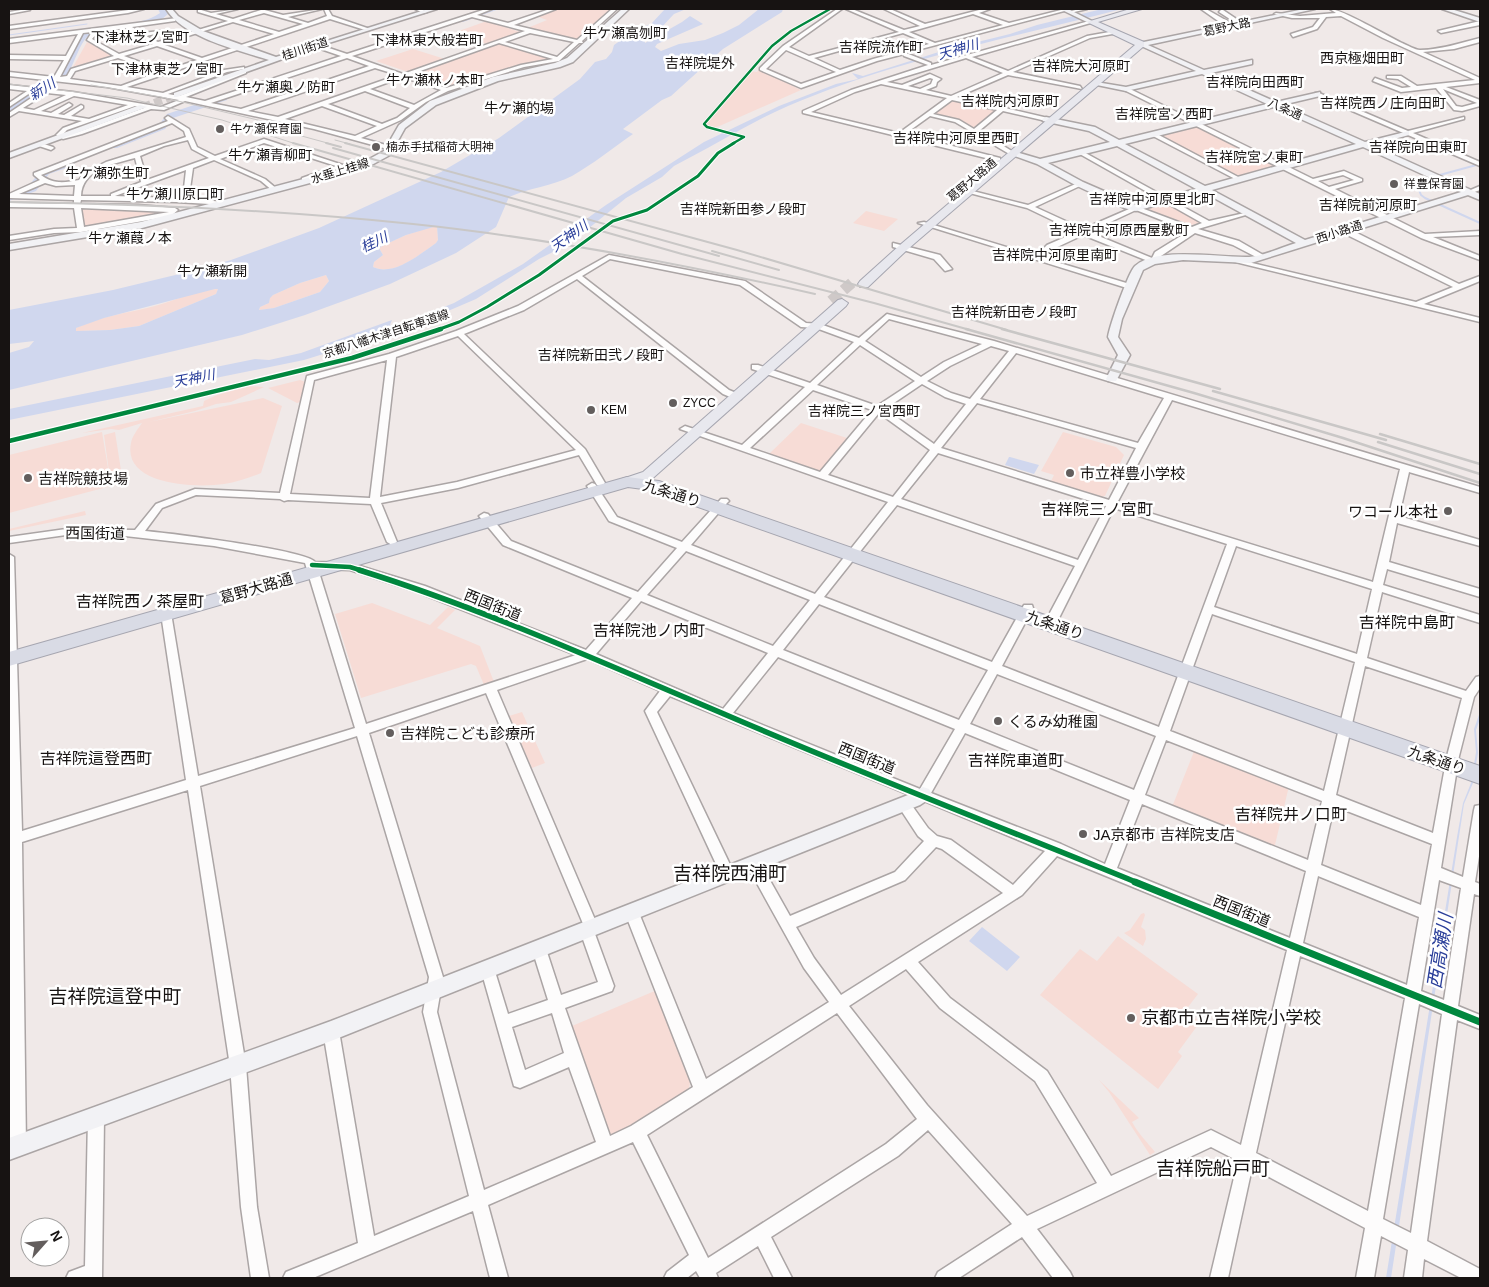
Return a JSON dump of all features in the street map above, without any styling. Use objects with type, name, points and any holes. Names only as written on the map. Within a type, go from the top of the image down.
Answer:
[{"type":"highway","name":"九条通り","points":[[622,480],[651,473],[721,505],[1480,770]]},
{"type":"highway","name":"葛野大路通","points":[[313,568],[338,565],[486,519],[622,480]]},
{"type":"highway","name":"葛野大路通","points":[[10,655],[313,568],[392,542],[486,519]]},
{"type":"main road","points":[[1089,21],[1138,9]]},
{"type":"main road","name":"八条通","points":[[1089,21],[1139,43]]},
{"type":"main road","name":"葛野大路通","points":[[859,283],[1139,43]]},
{"type":"main road","name":"葛野大路通","points":[[983,176],[998,159],[1010,153]]},
{"type":"main road","name":"葛野大路通","points":[[622,480],[640,466],[651,473],[691,431],[837,302]]},
{"type":"street","points":[[9,28],[142,9]]},
{"type":"street","points":[[170,9],[175,19],[196,31],[273,58]]},
{"type":"street","points":[[200,9],[200,11],[280,34]]},
{"type":"street","points":[[212,14],[236,9]]},
{"type":"street","points":[[282,16],[320,9]]},
{"type":"street","points":[[326,9],[330,17]]},
{"type":"street","name":"桂川街道","points":[[176,95],[273,58],[422,10],[434,9]]},
{"type":"street","points":[[207,103],[490,9]]},
{"type":"street","points":[[509,25],[554,9]]},
{"type":"street","points":[[355,138],[399,119],[414,107],[446,90],[523,66],[558,59],[615,9]]},
{"type":"street","name":"水垂上桂線","points":[[9,245],[113,230],[363,166],[378,159],[402,127],[434,103],[453,94],[496,79],[564,62],[578,54],[616,16],[626,9]]},
{"type":"street","points":[[840,9],[823,18],[785,47],[762,68],[801,86],[838,71],[934,44],[1068,11],[1085,9]]},
{"type":"street","points":[[848,9],[934,44]]},
{"type":"street","points":[[859,13],[868,9]]},
{"type":"street","points":[[886,9],[925,26]]},
{"type":"street","points":[[899,9],[908,17]]},
{"type":"street","points":[[965,9],[1008,25]]},
{"type":"street","points":[[807,58],[988,9]]},
{"type":"street","points":[[1203,9],[1232,24]]},
{"type":"street","name":"葛野大路","points":[[1139,43],[1298,9]]},
{"type":"street","name":"葛野大路","points":[[1278,14],[1312,9]]},
{"type":"street","points":[[1332,9],[1385,37],[1480,80]]},
{"type":"street","points":[[1445,9],[1480,22]]},
{"type":"street","points":[[9,13],[28,10]]},
{"type":"street","points":[[63,80],[69,78],[73,70],[264,10],[310,25]]},
{"type":"street","points":[[1221,10],[1232,24]]},
{"type":"street","name":"八条通","points":[[1068,11],[1089,21]]},
{"type":"street","points":[[148,22],[159,14]]},
{"type":"street","points":[[1278,14],[1324,16],[1343,14]]},
{"type":"street","points":[[473,15],[579,42],[602,30]]},
{"type":"street","points":[[884,16],[916,28]]},
{"type":"street","points":[[1293,34],[1315,28],[1324,16]]},
{"type":"street","points":[[122,86],[330,17],[365,28]]},
{"type":"street","points":[[9,41],[29,38],[40,39],[82,31],[175,19]]},
{"type":"street","points":[[893,77],[1089,21]]},
{"type":"street","points":[[1455,36],[1441,32],[1480,22]]},
{"type":"street","points":[[126,26],[157,44],[202,60]]},
{"type":"street","points":[[90,41],[90,35],[100,30]]},
{"type":"street","points":[[56,78],[82,31]]},
{"type":"street","points":[[279,119],[530,31]]},
{"type":"street","points":[[142,35],[158,32]]},
{"type":"street","points":[[900,135],[951,98],[1089,37],[1115,33]]},
{"type":"street","points":[[1472,41],[1462,38],[1480,34]]},
{"type":"street","points":[[25,44],[29,38]]},
{"type":"street","points":[[90,41],[100,38]]},
{"type":"street","points":[[1419,52],[1454,47],[1480,40]]},
{"type":"street","points":[[90,41],[118,56],[163,72]]},
{"type":"street","points":[[500,42],[558,59]]},
{"type":"street","name":"八条通","points":[[1139,43],[1480,197]]},
{"type":"street","points":[[928,64],[907,55],[937,45],[934,44]]},
{"type":"street","points":[[313,45],[446,90]]},
{"type":"street","points":[[785,47],[838,71]]},
{"type":"street","points":[[29,58],[34,49]]},
{"type":"street","points":[[998,159],[804,112],[853,91],[928,64],[966,57],[1008,73],[1126,90],[1249,62]]},
{"type":"street","points":[[9,58],[67,58]]},
{"type":"street","points":[[242,110],[374,66]]},
{"type":"street","points":[[162,109],[176,95],[226,71],[244,69]]},
{"type":"street","points":[[9,74],[122,86],[176,95],[387,147]]},
{"type":"street","points":[[902,87],[932,75],[938,79],[934,81],[934,84],[920,91]]},
{"type":"street","points":[[1431,81],[1470,75]]},
{"type":"street","points":[[1389,77],[1399,77],[1415,87]]},
{"type":"street","points":[[1375,80],[1401,90],[1415,87],[1440,87],[1480,80]]},
{"type":"street","points":[[880,82],[1092,129],[1304,243]]},
{"type":"street","points":[[9,87],[73,94],[162,109]]},
{"type":"street","points":[[1440,87],[1454,108],[1462,109],[1480,103]]},
{"type":"street","points":[[1440,87],[1480,103]]},
{"type":"street","points":[[9,105],[33,89]]},
{"type":"street","points":[[364,89],[414,107]]},
{"type":"street","points":[[1126,90],[1424,236],[1480,258]]},
{"type":"street","points":[[9,115],[46,91]]},
{"type":"street","points":[[17,109],[35,109],[73,94]]},
{"type":"street","points":[[1040,162],[1317,94],[1480,164]]},
{"type":"street","points":[[36,97],[46,98]]},
{"type":"street","points":[[25,104],[51,115],[89,120]]},
{"type":"street","points":[[323,104],[382,126]]},
{"type":"street","points":[[51,115],[69,105]]},
{"type":"street","points":[[9,155],[41,145],[61,136],[65,129],[89,120],[142,106]]},
{"type":"street","points":[[9,155],[142,106]]},
{"type":"street","points":[[64,117],[81,107]]},
{"type":"street","points":[[79,202],[106,198],[145,183],[215,158],[264,141],[343,166],[274,189],[263,180],[242,172],[215,158],[194,148],[188,138],[187,130],[162,114],[162,109]]},
{"type":"street","points":[[974,132],[1002,109]]},
{"type":"street","points":[[928,114],[957,121],[1010,153],[1040,162],[1080,184],[1127,206],[1193,230],[1236,243],[1261,256]]},
{"type":"street","points":[[1038,258],[1050,247],[1136,208],[1462,118]]},
{"type":"street","points":[[80,182],[56,186],[44,181],[36,174],[171,120]]},
{"type":"street","points":[[1152,134],[1239,179]]},
{"type":"street","points":[[81,230],[78,186],[86,174],[96,167],[110,162],[188,138]]},
{"type":"street","points":[[247,139],[258,143]]},
{"type":"street","points":[[99,141],[111,145]]},
{"type":"street","points":[[41,145],[51,148]]},
{"type":"street","points":[[98,150],[110,162]]},
{"type":"street","points":[[1080,152],[1207,223]]},
{"type":"street","points":[[137,155],[145,183]]},
{"type":"street","points":[[176,200],[187,189],[190,167]]},
{"type":"street","points":[[1312,181],[1344,173],[1360,180],[1328,189]]},
{"type":"street","points":[[11,195],[44,181]]},
{"type":"street","points":[[1029,207],[1080,184]]},
{"type":"street","name":"西小路通","points":[[1153,260],[1183,257],[1251,260],[1480,188]]},
{"type":"street","points":[[965,191],[1029,207],[1106,244],[1153,260]]},
{"type":"street","points":[[9,238],[65,230],[81,230],[171,214],[174,210],[11,195]]},
{"type":"street","points":[[9,205],[79,202],[106,198],[219,203]]},
{"type":"street","points":[[1112,380],[1124,355],[1113,337],[1117,319],[1140,268],[1193,230],[1207,223],[1247,213]]},
{"type":"street","points":[[926,225],[1130,287]]},
{"type":"street","points":[[9,245],[53,235],[65,230]]},
{"type":"street","points":[[1344,230],[1459,287]]},
{"type":"street","points":[[1424,236],[1480,232]]},
{"type":"street","points":[[900,246],[937,257],[948,269]]},
{"type":"street","points":[[284,498],[310,378],[392,356],[459,333],[520,308],[609,257],[742,283],[810,326],[859,340],[920,380],[948,395],[1141,446]]},
{"type":"street","points":[[1225,259],[1480,320]]},
{"type":"street","points":[[577,275],[732,394]]},
{"type":"street","points":[[1418,304],[1480,278]]},
{"type":"street","points":[[744,449],[887,316],[991,343],[1480,490]]},
{"type":"street","points":[[459,333],[582,451],[596,487],[613,518],[1439,841]]},
{"type":"street","points":[[822,476],[878,409],[947,364],[991,343]]},
{"type":"street","points":[[725,715],[1014,350]]},
{"type":"street","points":[[392,356],[375,500],[392,542]]},
{"type":"street","points":[[761,369],[878,409],[935,449],[1480,619]]},
{"type":"street","points":[[1052,620],[1141,446],[1169,397]]},
{"type":"street","points":[[691,431],[1080,564]]},
{"type":"street","points":[[137,534],[159,506],[195,492],[284,498],[375,500],[458,485],[582,451]]},
{"type":"street","points":[[1219,1278],[1405,468]]},
{"type":"street","points":[[12,840],[362,730],[588,655],[638,596],[721,505]]},
{"type":"street","points":[[1393,518],[1480,543]]},
{"type":"street","points":[[486,519],[507,544],[1425,913]]},
{"type":"street","name":"西国街道","points":[[9,540],[66,532],[137,534],[200,540],[302,559],[309,561],[313,568]]},
{"type":"street","points":[[1109,871],[1233,542]]},
{"type":"street","points":[[9,557],[13,1147],[238,1066],[435,991],[754,865],[923,794],[963,727],[1026,612]]},
{"type":"street","points":[[1382,564],[1480,593]]},
{"type":"street","name":"西国街道","points":[[338,565],[378,574],[422,589],[509,626],[588,655],[725,715],[1056,848],[1449,1010]]},
{"type":"street","points":[[313,568],[436,976],[430,1012],[499,1278]]},
{"type":"street","points":[[1208,609],[1468,696]]},
{"type":"street","points":[[166,610],[238,1066],[249,1208],[260,1278]]},
{"type":"street","points":[[1366,1278],[1416,996],[1425,913],[1433,871],[1468,696],[1480,680]]},
{"type":"street","points":[[490,688],[589,930],[607,986],[504,1024]]},
{"type":"street","points":[[668,690],[651,711],[728,875]]},
{"type":"street","points":[[903,804],[923,832],[933,841],[946,844],[1007,887],[1011,894]]},
{"type":"street","points":[[1413,1278],[1449,1010],[1474,888],[1480,810]]},
{"type":"street","points":[[788,924],[900,876],[933,841]]},
{"type":"street","points":[[292,1278],[479,1201],[637,1132],[702,1089],[1017,891],[1056,848]]},
{"type":"street","points":[[754,865],[809,963],[838,1003],[928,1120],[1024,1226],[1064,1278]]},
{"type":"street","points":[[1433,871],[1474,888]]},
{"type":"street","points":[[632,913],[702,1089]]},
{"type":"street","points":[[540,950],[574,1057],[605,1145]]},
{"type":"street","points":[[907,960],[945,1003],[1042,1076],[1108,1186]]},
{"type":"street","points":[[488,970],[520,1080],[574,1057]]},
{"type":"street","points":[[1449,1010],[1480,1022]]},
{"type":"street","points":[[331,1031],[367,1247]]},
{"type":"street","points":[[75,1278],[93,1274],[96,1117]]},
{"type":"street","points":[[673,1278],[704,1269],[761,1235],[892,1150],[928,1120]]},
{"type":"street","points":[[637,1132],[704,1269]]},
{"type":"street","points":[[944,1278],[1024,1226],[1211,1138],[1479,1278]]},
{"type":"street","points":[[761,1235],[783,1278]]},
{"type":"shaded area","points":[[556,9],[612,9],[577,41],[525,29],[547,20],[536,16]]},
{"type":"shaded area","points":[[487,21],[520,32],[487,44],[477,41],[465,44],[442,37]]},
{"type":"shaded area","points":[[87,42],[114,55],[73,67]]},
{"type":"shaded area","points":[[501,43],[554,59],[523,65],[445,88],[407,75]]},
{"type":"shaded area","points":[[413,49],[445,59],[408,72],[376,61]]},
{"type":"shaded area","points":[[759,69],[801,90],[715,128],[707,125],[707,121],[751,71],[757,72]]},
{"type":"shaded area","points":[[953,99],[999,110],[972,129],[958,121],[937,116],[933,113]]},
{"type":"shaded area","points":[[1196,126],[1275,165],[1241,176],[1232,174],[1160,137],[1161,134]]},
{"type":"shaded area","points":[[1166,202],[1200,223],[1187,226],[1145,209]]},
{"type":"shaded area","points":[[82,208],[169,211],[84,227]]},
{"type":"shaded area","points":[[866,211],[898,219],[884,231],[853,223]]},
{"type":"shaded area","points":[[437,225],[438,240],[436,243],[415,258],[398,267],[389,269],[373,267],[374,262],[383,255],[379,248],[382,246],[406,235]]},
{"type":"shaded area","points":[[326,275],[329,281],[320,292],[274,308],[259,310],[260,307],[269,303],[270,297],[273,295],[300,283]]},
{"type":"shaded area","points":[[218,289],[216,294],[139,326],[110,330],[76,331],[76,328],[95,320],[155,306],[194,293]]},
{"type":"shaded area","points":[[300,380],[305,382],[300,402],[297,403],[268,388]]},
{"type":"shaded area","points":[[250,386],[264,387],[231,402],[216,404],[149,422],[263,398],[282,406],[261,473],[238,481],[224,484],[197,485],[164,481],[149,476],[138,468],[131,457],[131,443],[142,423],[119,430],[111,429],[82,433],[203,406],[204,401],[217,395]]},
{"type":"shaded area","points":[[801,423],[850,439],[823,470],[817,471],[769,454]]},
{"type":"shaded area","points":[[102,432],[111,486],[9,513],[9,455]]},
{"type":"shaded area","points":[[115,432],[123,483],[111,486],[104,435]]},
{"type":"shaded area","points":[[1063,432],[1116,447],[1124,455],[1105,496],[1100,497],[1051,481],[1054,475],[1041,471]]},
{"type":"shaded area","points":[[85,511],[86,515],[9,531],[9,529]]},
{"type":"shaded area","points":[[372,603],[430,625],[448,607],[455,610],[437,628],[480,646],[494,682],[484,685],[476,666],[471,664],[361,698],[335,614]]},
{"type":"shaded area","points":[[522,712],[545,763],[532,768],[509,716]]},
{"type":"shaded area","points":[[1195,749],[1289,786],[1274,849],[1172,807]]},
{"type":"shaded area","points":[[1144,913],[1141,927],[1145,930],[1146,939],[1143,946],[1124,933],[1130,930],[1141,914]]},
{"type":"shaded area","points":[[1118,936],[1198,994],[1185,1011],[1200,1022],[1178,1052],[1182,1056],[1158,1089],[1040,995],[1080,949],[1097,961]]},
{"type":"shaded area","points":[[657,990],[690,1082],[689,1089],[625,1130],[613,1135],[605,1131],[572,1026]]},
{"type":"shaded area","points":[[1099,1080],[1139,1118],[1132,1122],[1155,1152],[1150,1155],[1109,1092]]},
{"type":"water","name":"桂川","points":[[665,9],[686,9],[674,14],[659,30],[644,38],[645,43],[690,16],[703,24],[657,44],[655,47],[661,51],[679,44],[705,40],[723,33],[739,25],[759,9],[783,9],[782,12],[723,49],[671,96],[662,100],[623,129],[633,134],[595,161],[572,176],[509,197],[496,227],[456,253],[390,284],[305,315],[242,335],[9,390],[9,353],[29,347],[34,341],[9,344],[9,310],[113,290],[196,270],[231,260],[319,228],[441,172],[499,138],[580,79],[595,62],[606,59],[612,52],[614,45],[632,30],[651,24]],"holes":[[[437,226],[438,240],[436,243],[414,258],[398,267],[389,269],[373,267],[374,262],[383,255],[379,248],[382,246],[406,235]],[[326,275],[329,281],[320,292],[274,308],[259,310],[260,307],[269,303],[273,295],[300,283]],[[215,289],[218,289],[216,294],[139,326],[110,330],[76,331],[76,328],[104,318]]]},
{"type":"water","name":"天神川","points":[[1102,9],[1122,9],[911,63],[828,90],[788,106],[674,166],[662,177],[626,198],[583,233],[559,249],[539,259],[476,299],[434,317],[408,325],[391,333],[304,360],[9,420],[9,409],[255,359],[269,360],[301,353],[392,320],[390,325],[393,327],[454,303],[523,264],[606,205],[704,142],[779,106],[836,84],[858,79],[852,73],[863,76],[945,50]]},
{"type":"water","points":[[1009,457],[1039,465],[1034,474],[1005,465]]},
{"type":"water","name":"西高瀬川","points":[[1480,712],[1480,719],[1476,730],[1478,753],[1473,783],[1464,804],[1391,1278],[1386,1278],[1457,837],[1463,803],[1471,783],[1476,752],[1474,729]]},
{"type":"water","points":[[982,927],[1020,957],[1007,971],[969,941]]},
{"type":"waterway","name":"新川","points":[[9,110],[62,77],[84,35],[93,30],[103,28],[147,23],[164,14],[162,9]]},
{"type":"waterway","points":[[460,20],[495,9]]},
{"type":"waterway","points":[[9,35],[87,24]]},
{"type":"waterway","points":[[562,58],[582,40]]},
{"type":"waterway","points":[[541,64],[554,61]]},
{"type":"waterway","name":"新川","points":[[65,71],[73,69]]},
{"type":"waterway","points":[[114,146],[162,127],[170,116],[224,98]]},
{"type":"waterway","points":[[387,126],[402,119]]},
{"type":"waterway","points":[[360,136],[387,145],[383,149]]},
{"type":"waterway","points":[[1480,164],[1425,179],[1419,181],[1417,185],[1421,195],[1425,198],[1480,223]]},
{"type":"waterway","points":[[9,198],[32,189],[45,172],[65,165]]},
{"type":"waterway","points":[[344,168],[353,165]]},
{"type":"waterway","points":[[9,198],[32,199]]},
{"type":"tunnel","points":[[143,107],[177,95]]},
{"type":"tunnel","points":[[831,301],[854,281]]},
{"type":"railway","points":[[9,84],[127,98],[222,120],[296,144]]},
{"type":"railway","points":[[91,85],[161,97],[262,121]]},
{"type":"railway","points":[[254,123],[331,144]]},
{"type":"railway","points":[[335,140],[350,144]]},
{"type":"railway","points":[[293,143],[682,254],[874,303],[970,330]]},
{"type":"railway","points":[[326,143],[341,147]]},
{"type":"railway","points":[[345,143],[737,250],[1007,330]]},
{"type":"railway","points":[[333,148],[719,256]]},
{"type":"railway","points":[[9,202],[211,208],[413,224],[564,244],[715,272],[815,294]]},
{"type":"railway","points":[[712,251],[779,270]]},
{"type":"railway","points":[[966,329],[1194,393],[1343,438],[1480,483]]},
{"type":"railway","points":[[1002,329],[1220,389]]},
{"type":"railway","points":[[1213,391],[1386,440]]},
{"type":"railway","points":[[1380,434],[1480,464]]},
{"type":"railway","points":[[1378,442],[1480,474]]},
{"type":"cycle path","points":[[744,137],[707,127],[704,124],[772,46],[791,31],[830,9]]},
{"type":"cycle path","name":"京都八幡木津自転車道線","points":[[9,441],[352,358],[459,322],[539,275],[613,221],[647,210],[698,176],[718,153],[744,137]]},
{"type":"cycle path","points":[[312,565],[350,567],[421,589],[588,655],[725,715],[1480,1022]]},
{"type":"place","name":"牛ケ瀬保育園","points":[[220,129]]},
{"type":"place","name":"楠赤手拭稲荷大明神","points":[[376,147]]},
{"type":"place","name":"祥豊保育園","points":[[1394,184]]},
{"type":"place","name":"ZYCC","points":[[673,403]]},
{"type":"place","name":"KEM","points":[[591,410]]},
{"type":"place","name":"市立祥豊小学校","points":[[1070,473]]},
{"type":"place","name":"吉祥院競技場","points":[[28,478]]},
{"type":"place","name":"ワコール本社","points":[[1448,511]]},
{"type":"place","name":"くるみ幼稚園","points":[[998,721]]},
{"type":"place","name":"吉祥院こども診療所","points":[[390,733]]},
{"type":"place","name":"JA京都市 吉祥院支店","points":[[1083,834]]},
{"type":"place","name":"京都市立吉祥院小学校","points":[[1131,1018]]},
{"type":"district","name":"牛ケ瀬高刎町","points":[[625,33]]},
{"type":"district","name":"下津林芝ノ宮町","points":[[140,37]]},
{"type":"district","name":"下津林東大般若町","points":[[427,40]]},
{"type":"district","name":"吉祥院流作町","points":[[881,47]]},
{"type":"district","name":"西京極畑田町","points":[[1362,58]]},
{"type":"district","name":"吉祥院堤外","points":[[700,63]]},
{"type":"district","name":"吉祥院大河原町","points":[[1081,66]]},
{"type":"district","name":"下津林東芝ノ宮町","points":[[167,69]]},
{"type":"district","name":"牛ケ瀬林ノ本町","points":[[435,80]]},
{"type":"district","name":"吉祥院向田西町","points":[[1255,82]]},
{"type":"district","name":"牛ケ瀬奥ノ防町","points":[[286,87]]},
{"type":"district","name":"吉祥院内河原町","points":[[1010,101]]},
{"type":"district","name":"吉祥院西ノ庄向田町","points":[[1383,103]]},
{"type":"district","name":"牛ケ瀬的場","points":[[519,108]]},
{"type":"district","name":"吉祥院宮ノ西町","points":[[1164,114]]},
{"type":"district","name":"吉祥院中河原里西町","points":[[956,138]]},
{"type":"district","name":"吉祥院向田東町","points":[[1418,147]]},
{"type":"district","name":"牛ケ瀬青柳町","points":[[270,155]]},
{"type":"district","name":"吉祥院宮ノ東町","points":[[1254,157]]},
{"type":"district","name":"牛ケ瀬弥生町","points":[[107,173]]},
{"type":"district","name":"牛ケ瀬川原口町","points":[[175,194]]},
{"type":"district","name":"吉祥院中河原里北町","points":[[1152,199]]},
{"type":"district","name":"吉祥院前河原町","points":[[1368,205]]},
{"type":"district","name":"吉祥院新田参ノ段町","points":[[743,209]]},
{"type":"district","name":"吉祥院中河原西屋敷町","points":[[1119,230]]},
{"type":"district","name":"牛ケ瀬葭ノ本","points":[[130,238]]},
{"type":"district","name":"吉祥院中河原里南町","points":[[1055,255]]},
{"type":"district","name":"牛ケ瀬新開","points":[[212,271]]},
{"type":"district","name":"吉祥院新田壱ノ段町","points":[[1014,312]]},
{"type":"district","name":"吉祥院新田弐ノ段町","points":[[601,355]]},
{"type":"district","name":"吉祥院三ノ宮西町","points":[[864,411]]},
{"type":"district","name":"吉祥院三ノ宮町","points":[[1097,509]]},
{"type":"district","name":"吉祥院西ノ茶屋町","points":[[140,601]]},
{"type":"district","name":"吉祥院中島町","points":[[1407,622]]},
{"type":"district","name":"吉祥院池ノ内町","points":[[649,630]]},
{"type":"district","name":"吉祥院這登西町","points":[[96,758]]},
{"type":"district","name":"吉祥院車道町","points":[[1016,760]]},
{"type":"district","name":"吉祥院井ノ口町","points":[[1291,814]]},
{"type":"district","name":"吉祥院西浦町","points":[[730,873]]},
{"type":"district","name":"吉祥院這登中町","points":[[115,996]]},
{"type":"district","name":"吉祥院船戸町","points":[[1213,1168]]}]
